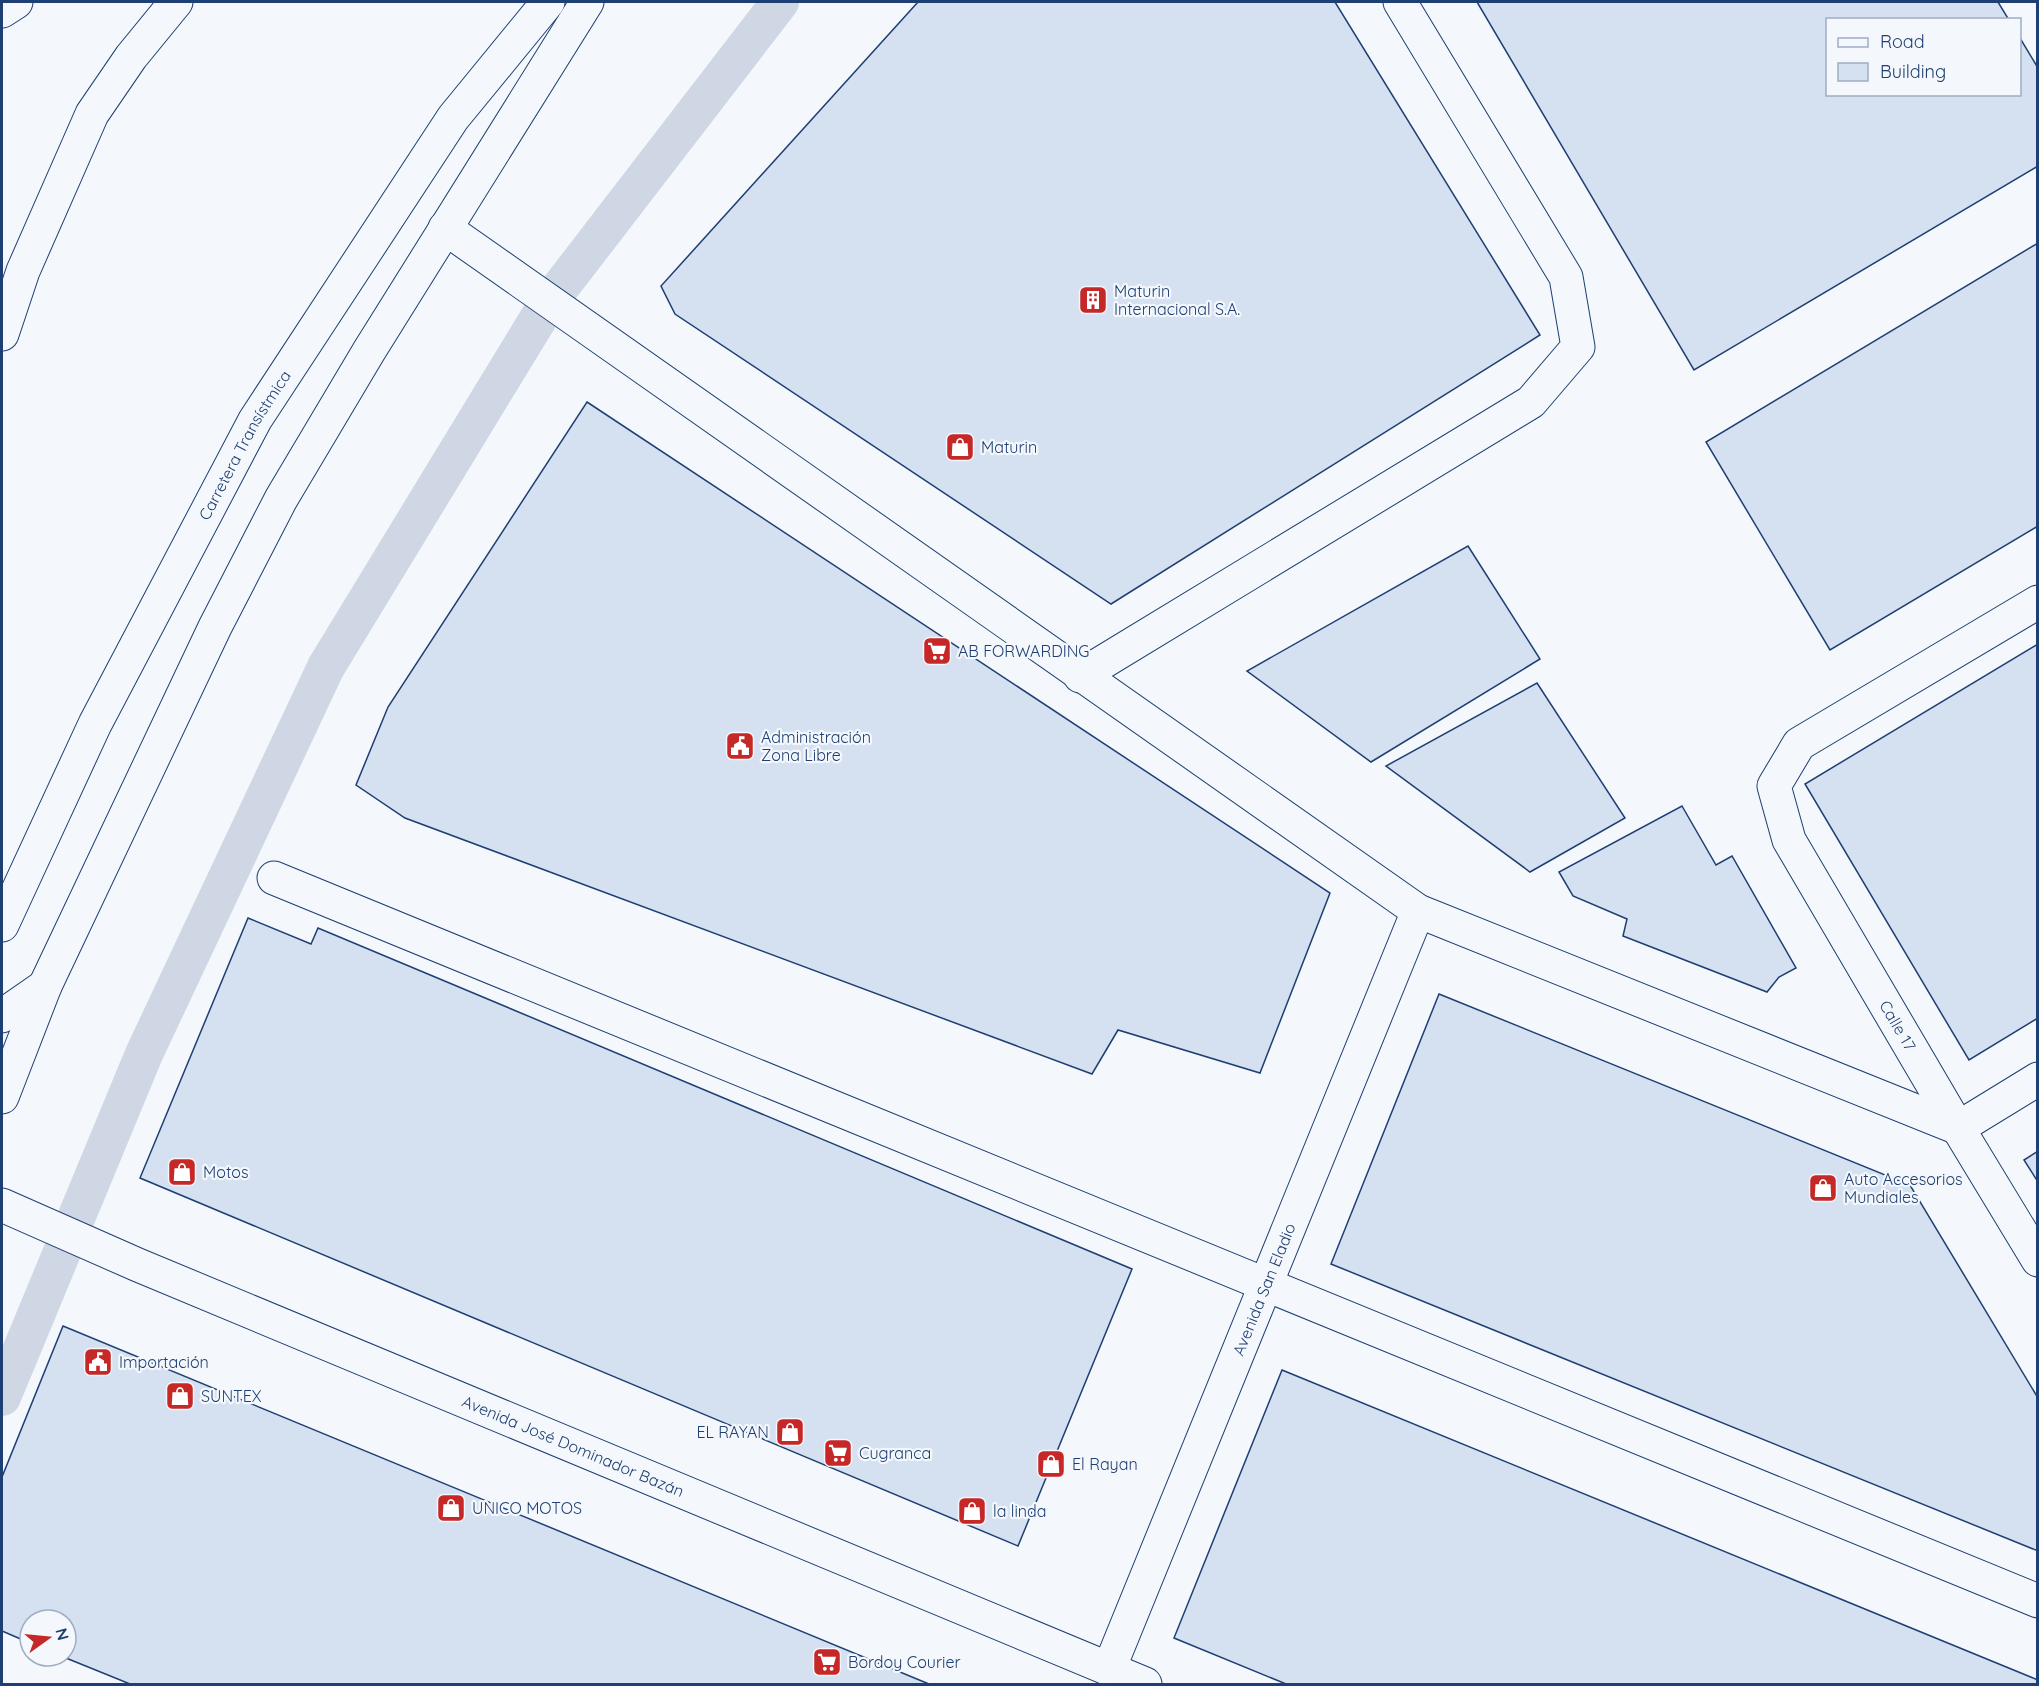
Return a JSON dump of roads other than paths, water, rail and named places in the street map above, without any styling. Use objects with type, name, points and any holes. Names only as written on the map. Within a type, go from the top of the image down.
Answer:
[{"type":"street","points":[[2,11],[16,2]]},
{"type":"street","points":[[2,334],[23,271],[92,114],[131,57],[176,2]]},
{"type":"street","name":"Carretera Transístmica","points":[[2,925],[95,724],[255,420],[453,118],[548,2]]},
{"type":"street","points":[[2,1097],[45,986],[215,627],[281,499],[369,351],[587,2]]},
{"type":"street","points":[[1080,676],[1531,402],[1578,347],[1566,277],[1400,2]]},
{"type":"street","points":[[445,228],[1080,676],[1418,911],[1958,1128],[2037,1079]]},
{"type":"street","name":"Calle 17","points":[[2037,602],[1799,744],[1774,786],[1789,840],[2037,1260]]},
{"type":"street","points":[[274,878],[2037,1601]]},
{"type":"street","name":"Avenida San Eladio","points":[[1109,1669],[1418,911]]},
{"type":"street","points":[[2,1016],[45,986]]},
{"type":"street","name":"Avenida José Dominador Bazán","points":[[2,1204],[100,1249],[1145,1684]]},
{"type":"waterway","points":[[2,1397],[144,1054],[326,667],[546,306],[780,2]]},
{"type":"place","name":"Maturin Internacional S.A.","points":[[1093,300]]},
{"type":"place","name":"Maturin","points":[[960,447]]},
{"type":"place","name":"AB FORWARDING","points":[[937,651]]},
{"type":"place","name":"Administración Zona Libre","points":[[740,746]]},
{"type":"place","name":"Motos","points":[[182,1172]]},
{"type":"place","name":"Auto Accesorios Mundiales","points":[[1823,1188]]},
{"type":"place","name":"Importación","points":[[98,1362]]},
{"type":"place","name":"SUNTEX","points":[[180,1396]]},
{"type":"place","name":"EL RAYAN","points":[[790,1432]]},
{"type":"place","name":"Cugranca","points":[[838,1453]]},
{"type":"place","name":"El Rayan","points":[[1051,1464]]},
{"type":"place","name":"UNICO MOTOS","points":[[451,1508]]},
{"type":"place","name":"la linda","points":[[972,1511]]},
{"type":"place","name":"Bordoy Courier","points":[[827,1662]]}]
